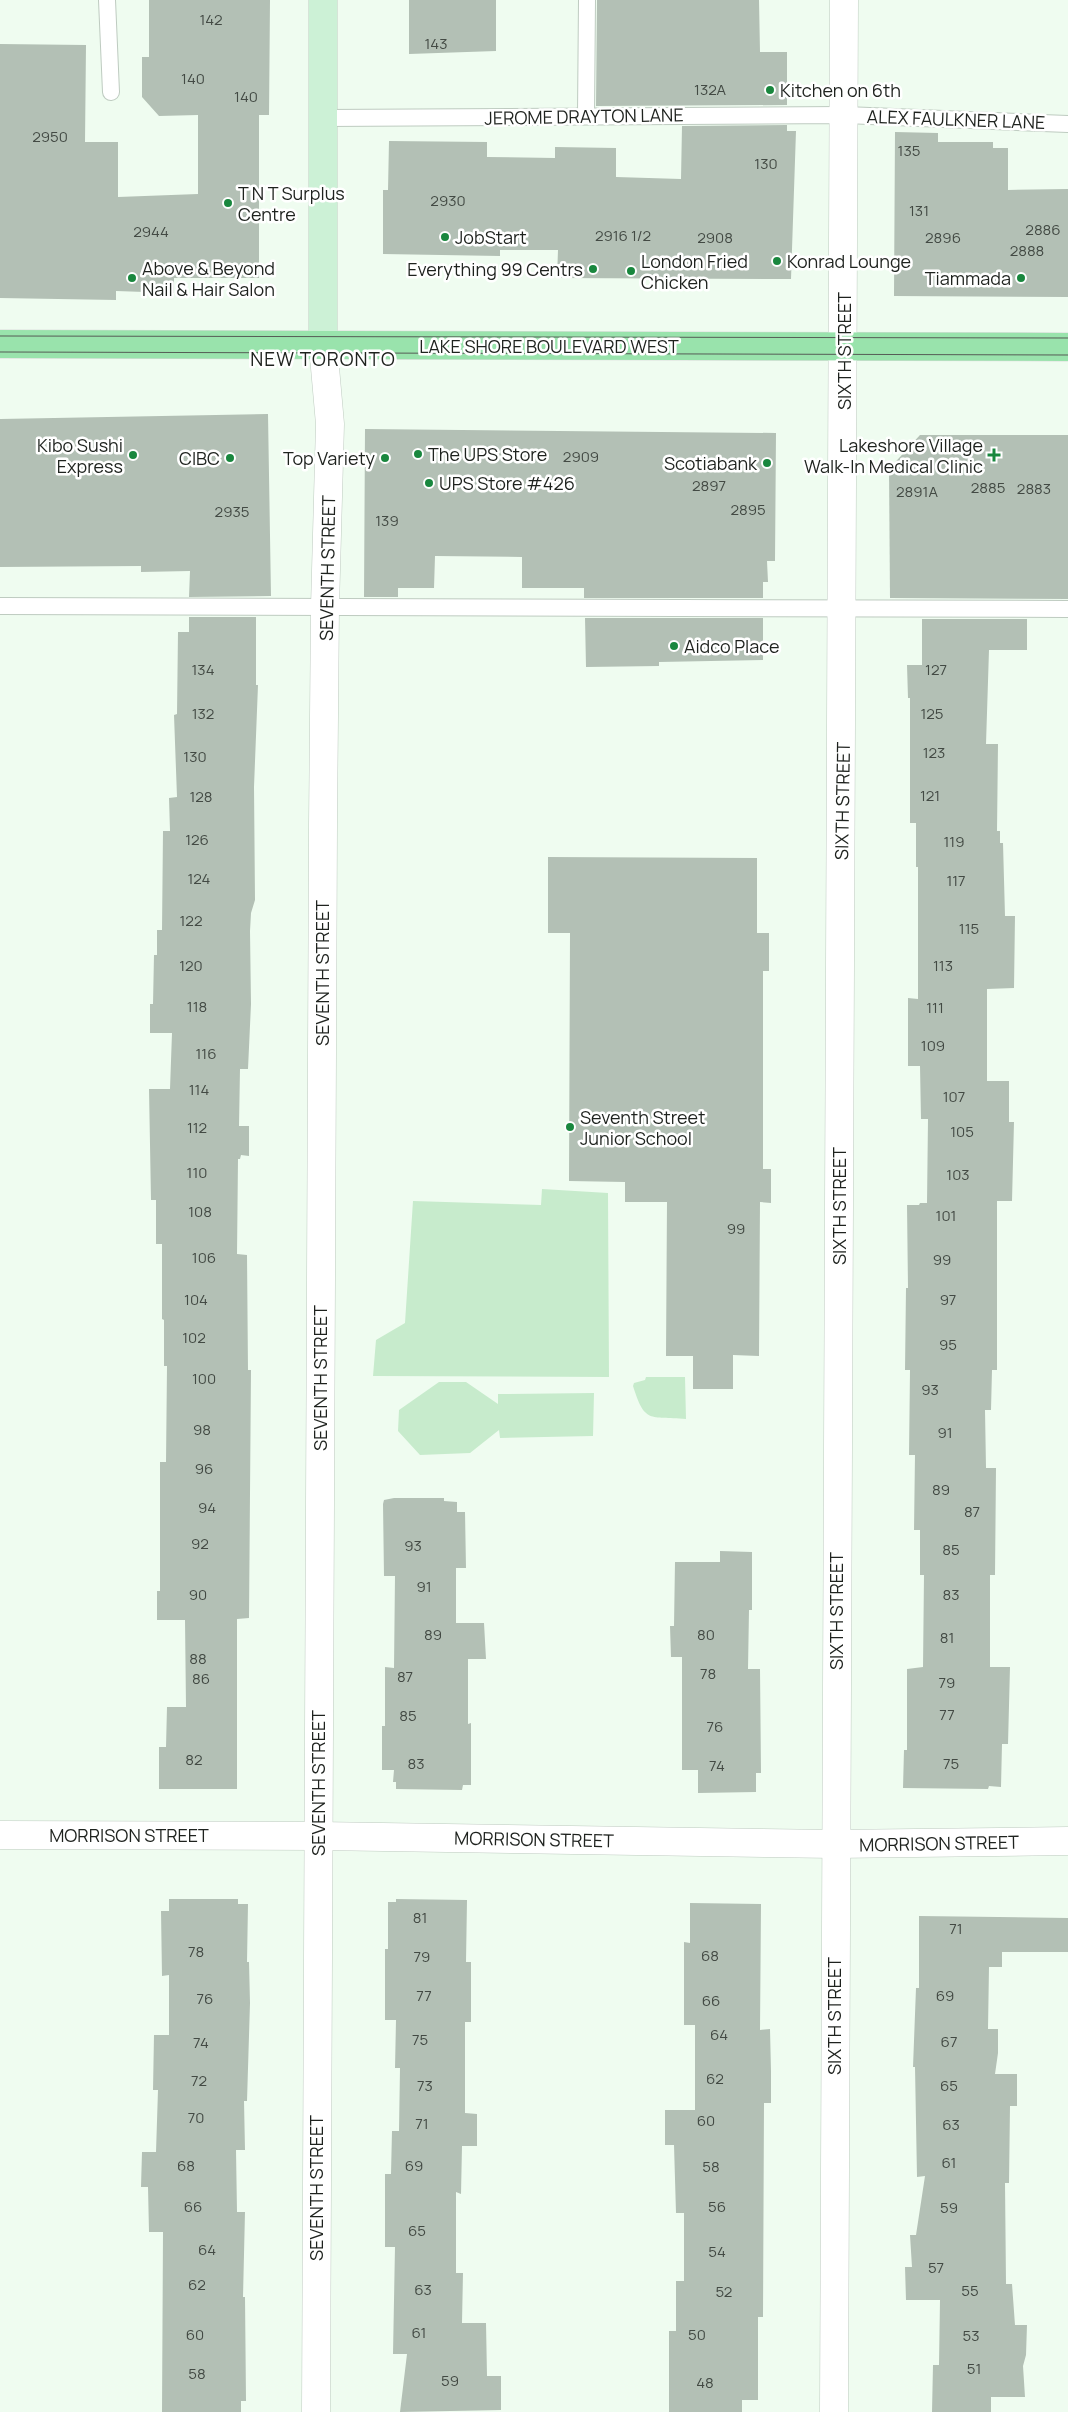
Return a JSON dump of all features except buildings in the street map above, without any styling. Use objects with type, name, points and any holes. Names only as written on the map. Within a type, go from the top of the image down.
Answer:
[{"type":"main road","points":[[323,0],[324,345]]},
{"type":"main road","name":"LAKE SHORE BOULEVARD WEST","points":[[0,344],[1068,347]]},
{"type":"street","name":"SIXTH STREET","points":[[834,2412],[834,1844],[844,610],[844,0]]},
{"type":"street","name":"SEVENTH STREET","points":[[316,2412],[325,608],[330,424],[324,345]]},
{"type":"street","name":"MORRISON STREET","points":[[0,1835],[319,1836],[834,1844],[1068,1841]]},
{"type":"lane","points":[[107,0],[111,92]]},
{"type":"lane","points":[[586,0],[586,115]]},
{"type":"lane","name":"JEROME DRAYTON LANE","points":[[323,118],[845,114]]},
{"type":"lane","name":"ALEX FAULKNER LANE","points":[[845,114],[1068,124]]},
{"type":"lane","points":[[0,606],[844,610],[1068,609]]},
{"type":"green space","points":[[542,1189],[608,1193],[609,1377],[373,1376],[376,1340],[405,1323],[413,1201],[541,1205]]},
{"type":"green space","points":[[646,1377],[685,1377],[686,1419],[650,1416],[645,1412],[641,1407],[633,1386],[634,1383],[645,1380]]},
{"type":"green space","points":[[439,1382],[466,1382],[498,1404],[498,1394],[594,1393],[593,1436],[500,1438],[499,1430],[470,1453],[420,1455],[398,1431],[399,1410]]},
{"type":"tram line","points":[[0,336],[1068,338]]},
{"type":"tram line","points":[[0,352],[1068,355]]},
{"type":"place","name":"Kitchen on 6th","points":[[770,90]]},
{"type":"place","name":"T N T Surplus Centre","points":[[228,203]]},
{"type":"place","name":"JobStart","points":[[445,237]]},
{"type":"place","name":"Konrad Lounge","points":[[777,261]]},
{"type":"place","name":"Everything 99 Centrs","points":[[593,269]]},
{"type":"place","name":"London Fried Chicken","points":[[631,271]]},
{"type":"place","name":"Above & Beyond Nail & Hair Salon","points":[[132,278]]},
{"type":"place","name":"Tiammada","points":[[1021,278]]},
{"type":"place","name":"The UPS Store","points":[[418,454]]},
{"type":"place","name":"Kibo Sushi Express","points":[[133,455]]},
{"type":"place","name":"Lakeshore Village Walk-In Medical Clinic","points":[[994,455]]},
{"type":"place","name":"CIBC","points":[[230,458]]},
{"type":"place","name":"Top Variety","points":[[385,458]]},
{"type":"place","name":"Scotiabank","points":[[767,463]]},
{"type":"place","name":"UPS Store #426","points":[[429,483]]},
{"type":"place","name":"Aidco Place","points":[[674,646]]},
{"type":"place","name":"Seventh Street Junior School","points":[[570,1127]]},
{"type":"district","name":"NEW TORONTO","points":[[323,359]]}]
